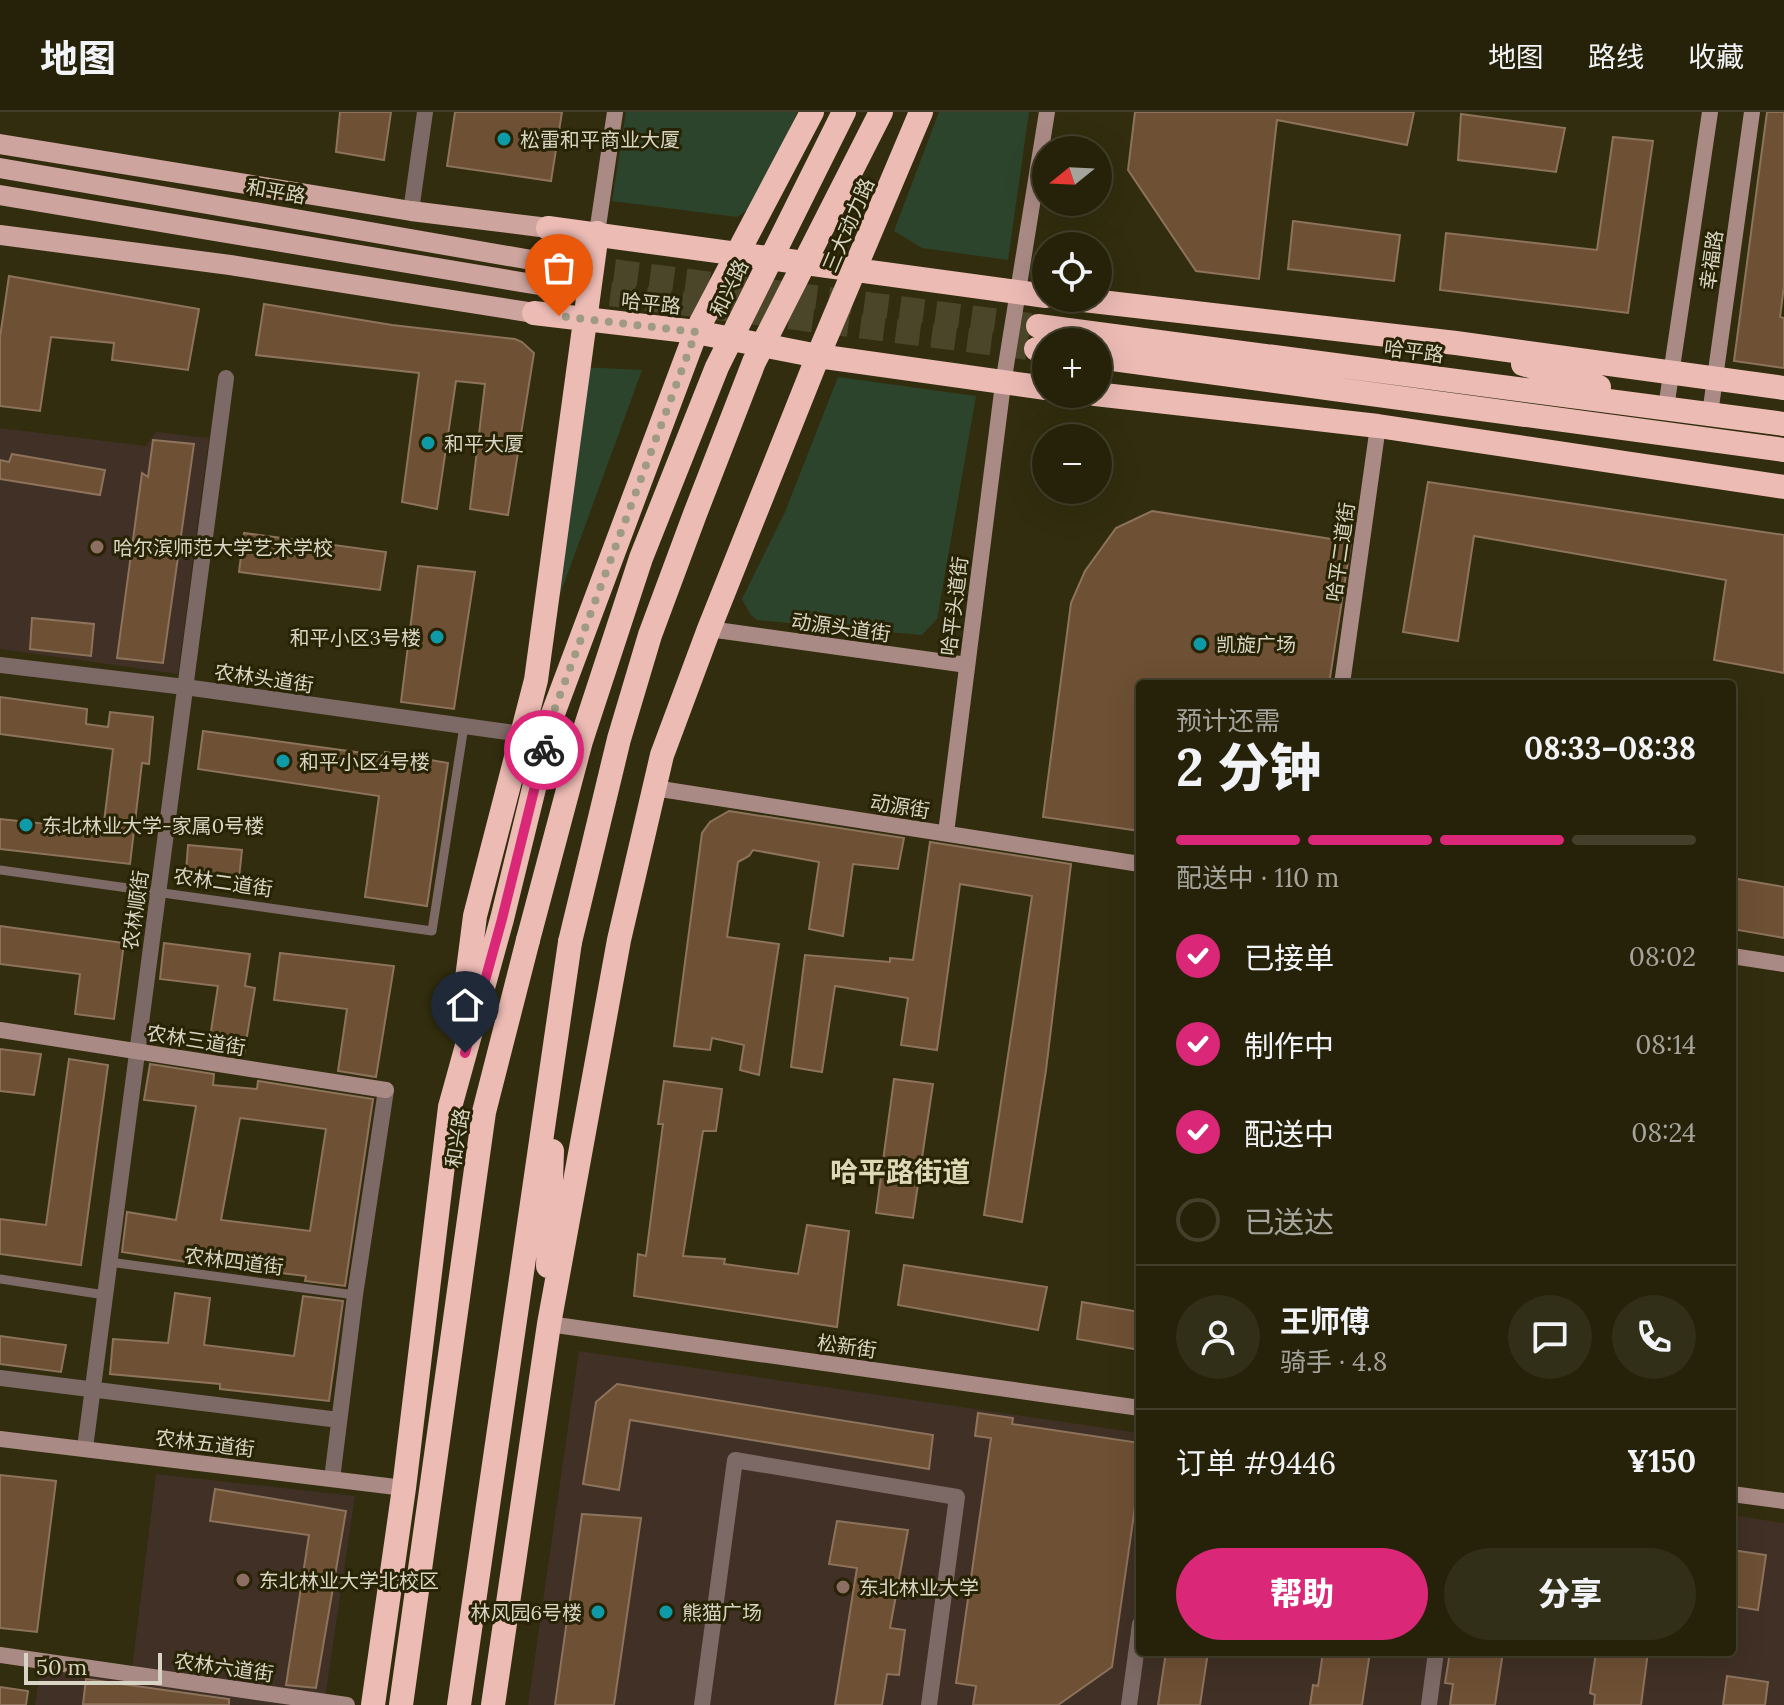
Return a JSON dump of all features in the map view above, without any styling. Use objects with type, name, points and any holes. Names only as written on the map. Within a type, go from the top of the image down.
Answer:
[{"type":"highway","points":[[696,332],[812,112]]},
{"type":"highway","name":"和兴路","points":[[401,1705],[484,1112],[581,741],[641,558],[717,367],[844,112]]},
{"type":"highway","points":[[459,1705],[570,942],[619,739],[650,635],[754,362],[881,112]]},
{"type":"highway","name":"三大动力路","points":[[818,356],[921,112]]},
{"type":"highway","points":[[548,228],[1032,294]]},
{"type":"highway","name":"和兴路","points":[[373,1705],[404,1488],[475,916],[536,680],[597,233]]},
{"type":"highway","name":"哈平路","points":[[1112,303],[1456,343],[1784,388]]},
{"type":"highway","name":"哈平路","points":[[534,313],[696,332],[818,356],[1032,387]]},
{"type":"highway","name":"和兴路","points":[[450,1107],[502,919],[551,719],[696,332]]},
{"type":"highway","points":[[1456,343],[1666,408]]},
{"type":"highway","name":"哈平路","points":[[1112,350],[1666,408],[1784,424]]},
{"type":"highway","points":[[493,1705],[549,1324],[619,940],[654,788],[662,755],[709,629],[818,356]]},
{"type":"highway","points":[[1112,359],[1784,450]]},
{"type":"highway","points":[[1112,396],[1378,426],[1784,487]]},
{"type":"highway","points":[[1574,420],[1673,471]]},
{"type":"highway","points":[[545,1352],[557,1026]]},
{"type":"highway","points":[[427,1303],[484,1112]]},
{"type":"main road","points":[[0,144],[411,211],[548,228]]},
{"type":"main road","name":"和平路","points":[[0,168],[543,262]]},
{"type":"main road","points":[[0,195],[539,285]]},
{"type":"main road","points":[[0,235],[230,265],[534,313]]},
{"type":"street","points":[[411,211],[425,112]]},
{"type":"street","points":[[597,233],[615,112]]},
{"type":"street","name":"哈平头道街","points":[[946,833],[1003,384],[1047,112]]},
{"type":"street","name":"幸福路","points":[[1666,408],[1710,112]]},
{"type":"street","name":"幸福路","points":[[1710,414],[1752,112]]},
{"type":"street","name":"农林顺街","points":[[85,1448],[226,378]]},
{"type":"street","name":"哈平二道街","points":[[1343,680],[1378,426]]},
{"type":"street","name":"动源头道街","points":[[709,629],[967,665]]},
{"type":"street","name":"农林头道街","points":[[0,665],[185,687],[522,734]]},
{"type":"street","name":"动源街","points":[[654,788],[1136,863]]},
{"type":"street","points":[[1736,957],[1784,964]]},
{"type":"street","name":"农林三道街","points":[[0,1030],[386,1090],[355,1295]]},
{"type":"street","points":[[332,1479],[355,1295]]},
{"type":"street","name":"松新街","points":[[549,1324],[1136,1407]]},
{"type":"street","points":[[0,1378],[339,1420]]},
{"type":"street","name":"农林五道街","points":[[0,1439],[404,1488]]},
{"type":"street","points":[[702,1705],[735,1460],[957,1497],[929,1705]]},
{"type":"street","points":[[1736,1495],[1784,1501]]},
{"type":"street","points":[[1129,1705],[1136,1653]]},
{"type":"street","name":"农林六道街","points":[[0,1655],[347,1705]]},
{"type":"street","points":[[1429,1705],[1435,1656]]},
{"type":"lane","name":"农林二道街","points":[[0,870],[432,931],[464,726]]},
{"type":"lane","name":"农林四道街","points":[[109,1262],[355,1295]]},
{"type":"lane","points":[[0,1279],[105,1295]]},
{"type":"shaded area","name":"哈尔滨师范大学艺术学校","points":[[0,428],[146,446],[156,432],[209,438],[178,674],[0,649]]},
{"type":"shaded area","name":"东北林业大学","points":[[579,1351],[1136,1432],[1136,1656],[1736,1656],[1736,1516],[1784,1523],[1784,1705],[528,1705]]},
{"type":"shaded area","name":"东北林业大学北校区","points":[[156,1474],[355,1496],[324,1705],[35,1705],[41,1664],[131,1677]]},
{"type":"green space","points":[[626,112],[797,112],[758,202],[737,217],[612,201]]},
{"type":"green space","points":[[939,112],[1029,112],[1008,260],[922,248],[894,231]]},
{"type":"green space","points":[[579,367],[642,370],[543,641]]},
{"type":"green space","points":[[838,377],[976,396],[937,619],[922,635],[757,620],[742,599],[785,512]]},
{"type":"building","points":[[340,112],[391,112],[384,160],[336,152]]},
{"type":"building","name":"松雷和平商业大厦","points":[[455,112],[562,112],[551,181],[447,166]]},
{"type":"building","points":[[1135,112],[1414,112],[1407,145],[1277,120],[1259,279],[1196,271],[1128,170]]},
{"type":"building","points":[[1767,112],[1784,112],[1784,286],[1780,317],[1784,318],[1784,368],[1734,361]]},
{"type":"building","points":[[1461,114],[1565,128],[1556,172],[1458,160]]},
{"type":"building","points":[[1613,137],[1653,141],[1628,313],[1440,290],[1446,233],[1597,250]]},
{"type":"building","points":[[1293,221],[1400,235],[1394,281],[1288,269]]},
{"type":"building","points":[[9,276],[199,309],[188,370],[112,360],[114,343],[51,337],[40,411],[0,406],[0,337]]},
{"type":"building","name":"和平大厦","points":[[264,304],[522,342],[534,353],[508,515],[470,509],[485,384],[456,381],[437,509],[402,502],[419,373],[256,355]]},
{"type":"building","points":[[153,440],[194,444],[163,663],[117,658],[142,473],[148,477]]},
{"type":"building","points":[[12,454],[105,470],[100,495],[0,479],[0,460],[9,462]]},
{"type":"building","points":[[1428,482],[1784,535],[1784,673],[1714,660],[1726,580],[1474,536],[1458,641],[1403,632]]},
{"type":"building","name":"凯旋广场","points":[[1152,511],[1351,542],[1330,680],[1136,680],[1136,830],[1043,817],[1071,603],[1085,571],[1116,528]]},
{"type":"building","points":[[244,533],[386,552],[380,590],[239,572]]},
{"type":"building","name":"和平小区3号楼","points":[[418,566],[475,572],[454,709],[401,702]]},
{"type":"building","points":[[32,618],[94,624],[91,656],[30,649]]},
{"type":"building","points":[[0,697],[87,709],[86,724],[108,727],[110,712],[153,717],[149,764],[142,763],[130,864],[0,849],[0,819],[103,830],[113,749],[0,734]]},
{"type":"building","points":[[203,731],[385,756],[385,752],[448,763],[427,906],[365,897],[379,796],[198,769]]},
{"type":"building","points":[[729,811],[904,838],[898,869],[853,864],[843,936],[809,929],[819,862],[753,850],[738,862],[727,937],[779,944],[759,1075],[740,1070],[744,1045],[712,1038],[710,1050],[674,1046],[702,833],[710,822]]},
{"type":"building","points":[[930,842],[1071,864],[1046,1070],[1022,1222],[984,1215],[1032,896],[960,884],[937,1050],[901,1045],[908,998],[835,986],[822,1072],[791,1067],[805,955],[890,962],[890,958],[913,960]]},
{"type":"building","points":[[188,845],[242,850],[239,878],[186,872]]},
{"type":"building","points":[[1736,879],[1784,887],[1784,938],[1736,930]]},
{"type":"building","points":[[0,926],[124,943],[114,1019],[75,1014],[80,974],[0,964]]},
{"type":"building","points":[[164,943],[250,954],[245,986],[255,988],[244,1054],[208,1050],[218,986],[160,979]]},
{"type":"building","points":[[280,953],[394,966],[376,1077],[338,1071],[347,1009],[274,1000]]},
{"type":"building","points":[[0,1049],[41,1054],[34,1095],[0,1091]]},
{"type":"building","points":[[69,1059],[108,1065],[81,1265],[0,1254],[0,1219],[46,1225]]},
{"type":"building","points":[[150,1064],[214,1074],[213,1085],[257,1089],[258,1081],[373,1099],[345,1286],[305,1281],[306,1276],[232,1267],[233,1260],[187,1253],[187,1262],[122,1252],[127,1212],[176,1220],[196,1106],[144,1100]],"holes":[[[240,1118],[326,1129],[310,1231],[221,1220]]]},
{"type":"building","points":[[894,1079],[933,1084],[913,1218],[876,1213]]},
{"type":"building","points":[[664,1081],[722,1089],[716,1131],[703,1131],[683,1256],[725,1259],[724,1264],[798,1274],[807,1225],[849,1231],[837,1327],[634,1296],[638,1254],[646,1256],[663,1124],[658,1124]]},
{"type":"building","points":[[904,1265],[1047,1287],[1038,1330],[898,1305]]},
{"type":"building","points":[[175,1293],[210,1298],[204,1345],[294,1356],[303,1296],[343,1301],[329,1401],[220,1389],[220,1384],[110,1374],[113,1339],[168,1343]]},
{"type":"building","points":[[1082,1302],[1136,1311],[1136,1349],[1077,1339]]},
{"type":"building","points":[[0,1336],[66,1345],[61,1372],[0,1364]]},
{"type":"building","points":[[617,1384],[933,1435],[929,1469],[630,1420],[619,1490],[583,1484],[596,1402]]},
{"type":"building","points":[[978,1413],[1013,1418],[1012,1424],[1136,1442],[1136,1500],[1112,1667],[1058,1705],[973,1705],[976,1686],[956,1683],[991,1438],[975,1436]]},
{"type":"building","points":[[0,1475],[56,1481],[37,1632],[0,1628]]},
{"type":"building","points":[[215,1489],[346,1511],[316,1688],[286,1685],[309,1535],[210,1521]]},
{"type":"building","name":"林风园6号楼","points":[[582,1514],[641,1518],[614,1705],[555,1705]]},
{"type":"building","points":[[837,1521],[908,1530],[890,1628],[905,1630],[899,1675],[887,1674],[882,1705],[835,1705],[857,1568],[829,1564]]},
{"type":"building","points":[[1736,1551],[1766,1555],[1758,1610],[1736,1607]]},
{"type":"building","points":[[1165,1656],[1207,1656],[1200,1705],[1158,1705]]},
{"type":"building","points":[[1322,1656],[1369,1656],[1362,1705],[1310,1705],[1313,1685],[1318,1686]]},
{"type":"building","points":[[1449,1656],[1502,1656],[1495,1705],[1450,1705],[1453,1684],[1445,1683]]},
{"type":"building","points":[[1595,1656],[1647,1656],[1641,1705],[1594,1705],[1595,1695],[1590,1693]]},
{"type":"building","points":[[1727,1676],[1768,1682],[1765,1705],[1723,1705]]},
{"type":"building","points":[[86,1679],[229,1699],[229,1705],[83,1704]]},
{"type":"building","points":[[0,1687],[28,1691],[26,1705],[0,1705]]},
{"type":"tunnel","points":[[543,262],[1038,326]]},
{"type":"tunnel","points":[[539,285],[1032,348]]},
{"type":"way so far","points":[[544,750],[551,719],[696,332],[559,316]]},
{"type":"place","name":"松雷和平商业大厦","points":[[504,139]]},
{"type":"place","name":"和平大厦","points":[[428,443]]},
{"type":"place","name":"哈尔滨师范大学艺术学校","points":[[97,547]]},
{"type":"place","name":"和平小区3号楼","points":[[437,637]]},
{"type":"place","name":"凯旋广场","points":[[1200,644]]},
{"type":"place","name":"和平小区4号楼","points":[[283,761]]},
{"type":"place","name":"东北林业大学-家属0号楼","points":[[26,825]]},
{"type":"place","name":"东北林业大学北校区","points":[[243,1580]]},
{"type":"place","name":"东北林业大学","points":[[843,1587]]},
{"type":"place","name":"林风园6号楼","points":[[598,1612]]},
{"type":"place","name":"熊猫广场","points":[[666,1612]]},
{"type":"district","name":"哈平路街道","points":[[900,1172]]},
{"type":"route","points":[[465,1053],[544,750]]}]
